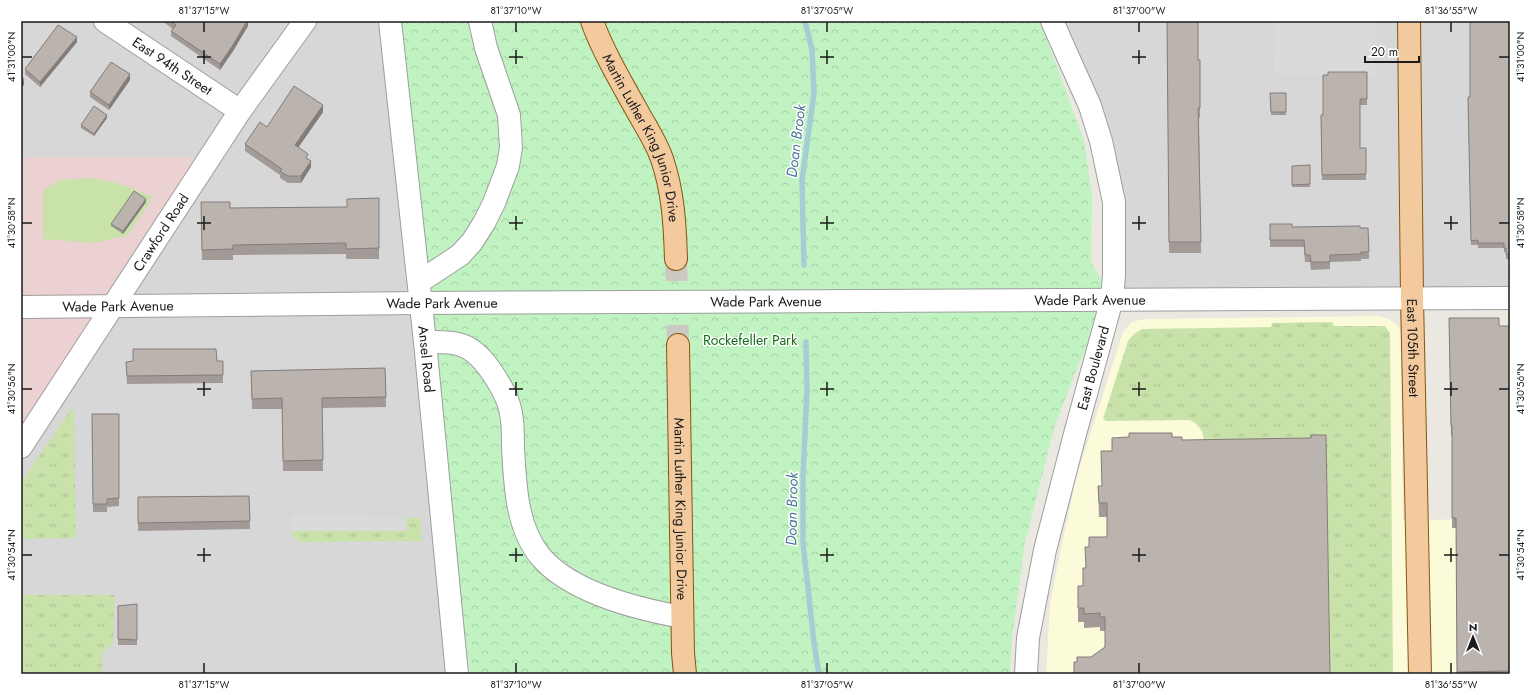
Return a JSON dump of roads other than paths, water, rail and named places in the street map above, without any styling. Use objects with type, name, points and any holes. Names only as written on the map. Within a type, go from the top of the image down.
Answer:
[{"type":"main road","name":"Martin Luther King Junior Drive","points":[[592,21],[615,68],[651,134],[662,159],[669,184],[674,216],[676,258]]},
{"type":"main road","name":"East 105th Street","points":[[1409,21],[1412,298],[1420,674]]},
{"type":"main road","name":"Martin Luther King Junior Drive","points":[[678,344],[682,618],[685,674]]},
{"type":"street","name":"East 94th Street","points":[[105,21],[240,111]]},
{"type":"street","name":"Crawford Road","points":[[21,447],[240,111],[305,21]]},
{"type":"street","name":"Ansel Road","points":[[390,21],[420,293],[457,674]]},
{"type":"street","points":[[420,293],[437,271],[460,255],[472,242],[494,203],[508,166],[511,147],[509,115],[486,48],[480,21]]},
{"type":"street","name":"East Boulevard","points":[[1026,674],[1028,638],[1045,550],[1112,300],[1114,202],[1101,141],[1090,106],[1052,21]]},
{"type":"street","name":"Wade Park Avenue","points":[[21,307],[112,306],[420,293],[1112,300],[1510,298]]},
{"type":"street","points":[[425,342],[458,344],[470,349],[482,359],[500,384],[508,402],[512,420],[515,480],[522,522],[530,541],[540,556],[551,567],[578,585],[594,592],[650,611],[682,618]]},
{"type":"waterway","name":"Doan Brook","points":[[804,265],[802,181],[814,93],[812,50],[805,21]]},
{"type":"waterway","name":"Doan Brook","points":[[806,342],[807,390],[803,476],[803,543],[814,643],[819,674]]},
{"type":"tunnel","points":[[676,259],[678,345]]},
{"type":"park label","name":"Rockefeller Park","points":[[750,340]]}]
